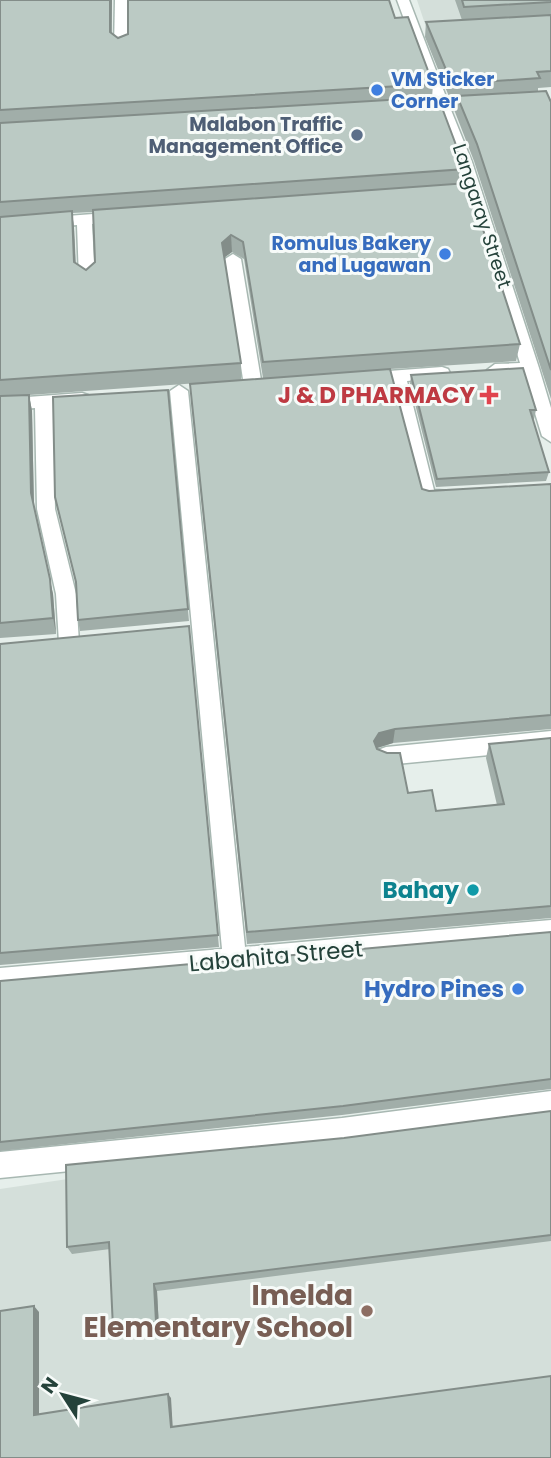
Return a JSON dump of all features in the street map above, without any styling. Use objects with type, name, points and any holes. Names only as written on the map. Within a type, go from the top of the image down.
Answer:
[{"type":"street","points":[[121,0],[121,48]]},
{"type":"street","name":"Langaray Street","points":[[403,0],[419,31],[467,193],[531,368],[551,436]]},
{"type":"street","points":[[401,109],[497,103]]},
{"type":"street","points":[[0,226],[139,216]]},
{"type":"street","points":[[83,220],[87,279]]},
{"type":"street","points":[[233,259],[254,386]]},
{"type":"street","points":[[345,380],[531,368]]},
{"type":"street","points":[[397,376],[427,497],[468,495]]},
{"type":"street","points":[[179,391],[194,631],[235,960]]},
{"type":"street","points":[[0,405],[98,398]]},
{"type":"street","points":[[44,402],[46,509],[66,594],[69,643]]},
{"type":"street","points":[[386,756],[551,740]]},
{"type":"street","name":"Labahita Street","points":[[0,979],[551,931]]},
{"type":"street","points":[[0,1165],[342,1131],[551,1104]]},
{"type":"shaded area","points":[[417,0],[551,0],[551,21],[426,27]]},
{"type":"shaded area","name":"Imelda Elementary School","points":[[551,1108],[551,1458],[0,1458],[0,1189]]},
{"type":"building","points":[[0,0],[110,0],[110,32],[118,38],[128,34],[128,0],[389,0],[395,18],[408,17],[433,84],[0,110]]},
{"type":"building","points":[[462,0],[551,0],[551,2],[464,7]]},
{"type":"building","points":[[551,15],[551,71],[537,72],[540,78],[452,84],[426,22]]},
{"type":"building","points":[[546,91],[551,102],[551,370],[477,144],[457,96]]},
{"type":"building","points":[[438,97],[465,169],[0,202],[0,123]]},
{"type":"building","points":[[468,183],[520,344],[263,362],[243,242],[231,235],[222,243],[241,363],[0,380],[0,217],[72,211],[74,262],[86,270],[95,262],[93,210]]},
{"type":"building","points":[[523,368],[536,410],[530,410],[549,472],[437,479],[411,375]]},
{"type":"building","points":[[390,369],[422,489],[429,491],[551,484],[551,715],[395,729],[379,733],[374,741],[377,749],[387,753],[400,753],[408,793],[432,790],[436,811],[504,804],[489,744],[551,738],[551,906],[247,932],[190,384]]},
{"type":"building","points":[[168,390],[188,609],[78,620],[76,582],[55,497],[53,397]]},
{"type":"building","points":[[29,395],[31,493],[50,579],[53,618],[0,623],[0,396]]},
{"type":"building","points":[[189,626],[218,935],[0,953],[0,644]]},
{"type":"building","points":[[551,932],[551,1079],[343,1106],[0,1142],[0,981]]},
{"type":"building","points":[[551,1111],[551,1235],[154,1284],[156,1322],[113,1328],[109,1242],[67,1247],[66,1165],[344,1138]]},
{"type":"building","points":[[34,1306],[34,1415],[168,1394],[171,1427],[551,1376],[551,1458],[0,1458],[0,1311]]},
{"type":"place","name":"VM Sticker Corner","points":[[377,90]]},
{"type":"place","name":"Malabon Traffic Management Office","points":[[357,135]]},
{"type":"place","name":"Romulus Bakery and Lugawan","points":[[445,254]]},
{"type":"place","name":"J & D PHARMACY","points":[[489,395]]},
{"type":"place","name":"Bahay","points":[[473,890]]},
{"type":"place","name":"Hydro Pines","points":[[518,989]]},
{"type":"place","name":"Imelda Elementary School","points":[[367,1311]]}]
